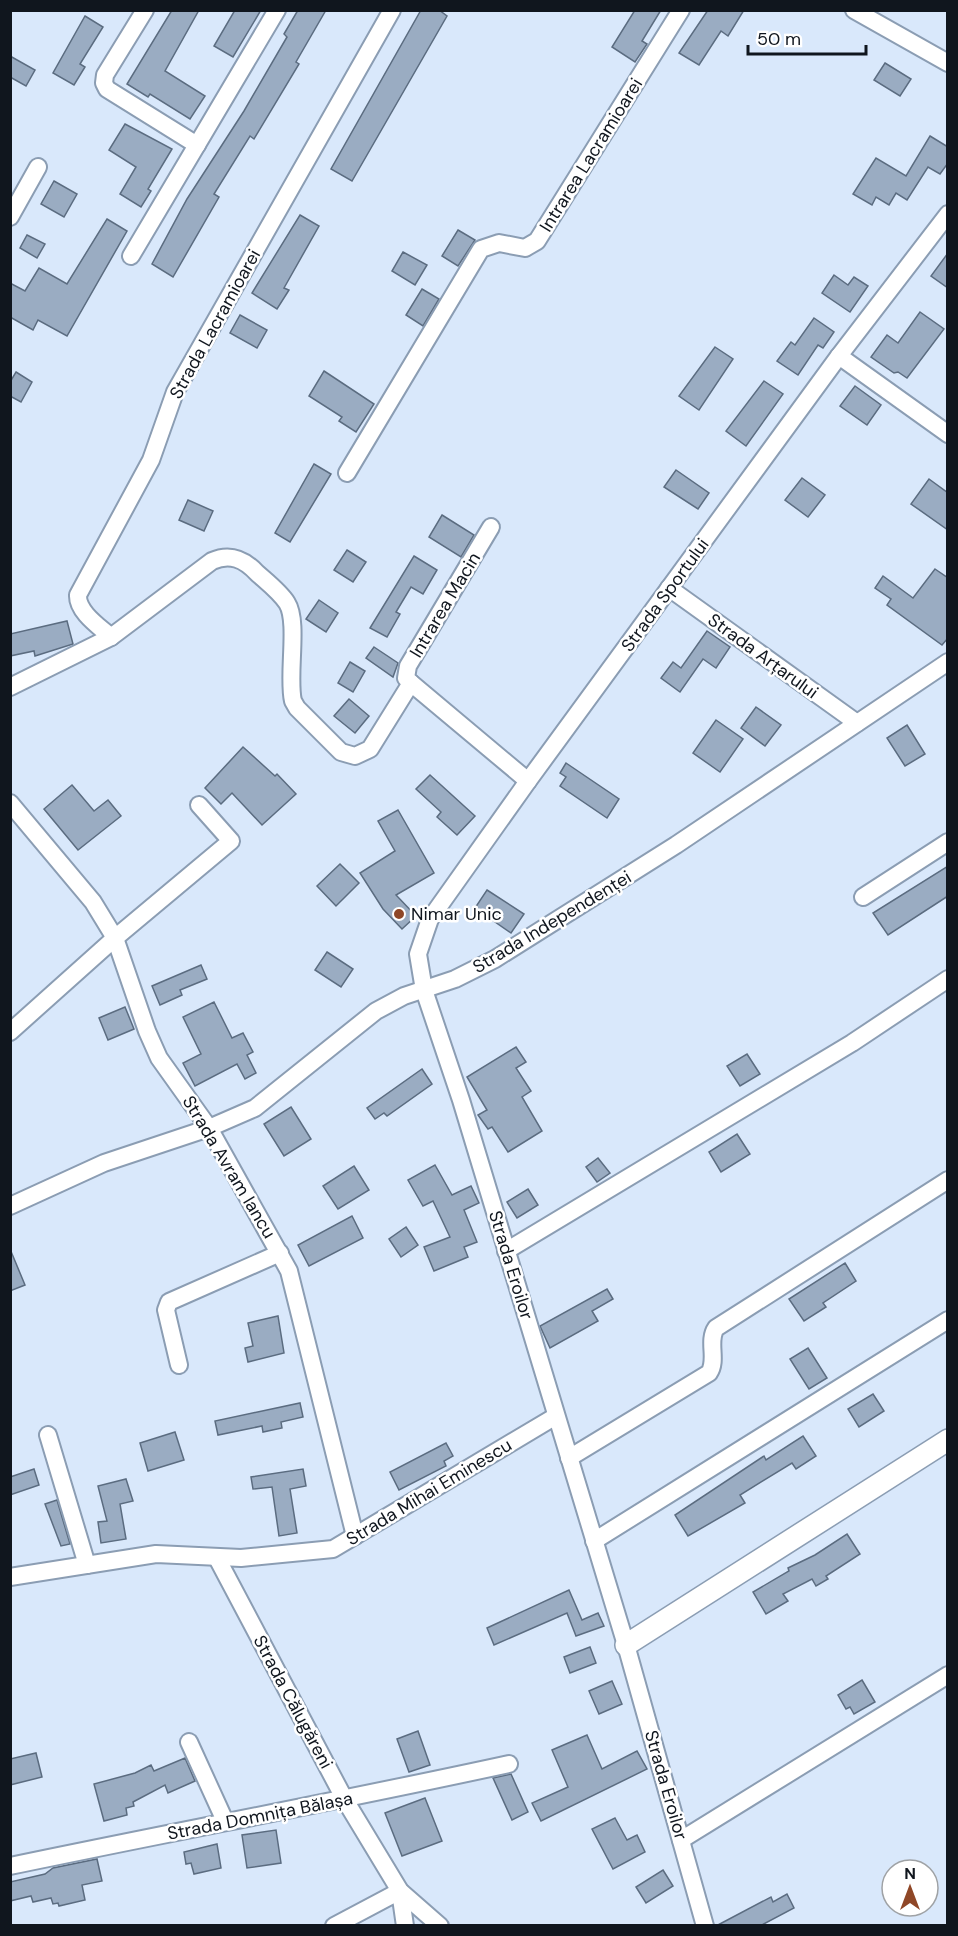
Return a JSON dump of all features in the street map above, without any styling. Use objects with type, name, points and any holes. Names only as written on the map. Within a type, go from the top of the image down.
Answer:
[{"type":"street","points":[[145,10],[105,75],[104,83],[107,89],[197,145]]},
{"type":"street","points":[[131,256],[277,10]]},
{"type":"street","name":"Strada Lacramioarei","points":[[111,638],[87,614],[78,601],[78,595],[151,460],[175,392],[392,10]]},
{"type":"street","name":"Intrarea Lacramioarei","points":[[347,473],[481,249],[499,243],[525,248],[537,241],[681,10]]},
{"type":"street","points":[[865,13],[948,63]]},
{"type":"street","points":[[10,217],[39,167]]},
{"type":"street","name":"Strada Sportului","points":[[424,990],[417,954],[424,930],[528,781],[669,588],[839,356],[948,214]]},
{"type":"street","points":[[839,356],[948,434]]},
{"type":"street","name":"Intrarea Macin","points":[[411,683],[406,678],[408,666],[491,527]]},
{"type":"street","points":[[10,687],[111,638],[212,561],[228,557],[238,558],[248,563],[287,603],[292,620],[293,701],[341,752],[355,756],[370,749],[411,683],[528,781]]},
{"type":"street","name":"Strada Arțarului","points":[[669,588],[857,723]]},
{"type":"street","name":"Strada Independenței","points":[[10,1206],[104,1163],[209,1128],[255,1108],[376,1011],[404,996],[455,979],[495,959],[676,845],[948,662]]},
{"type":"street","name":"Strada Avram Iancu","points":[[10,803],[93,902],[115,938],[153,1045],[209,1128],[289,1271],[355,1536]]},
{"type":"street","points":[[10,1032],[115,938],[231,841],[198,805]]},
{"type":"street","points":[[863,897],[948,842]]},
{"type":"street","points":[[507,1251],[842,1049],[948,979]]},
{"type":"street","name":"Strada Eroilor","points":[[424,990],[507,1251],[626,1645],[705,1926]]},
{"type":"street","points":[[569,1458],[710,1373],[713,1367],[712,1335],[716,1328],[948,1180]]},
{"type":"street","points":[[179,1365],[166,1310],[169,1302],[280,1253]]},
{"type":"street","points":[[594,1541],[948,1320]]},
{"type":"street","name":"Strada Mihai Eminescu","points":[[10,1576],[156,1554],[217,1558],[333,1549],[556,1416]]},
{"type":"street","points":[[48,1435],[87,1565]]},
{"type":"street","points":[[626,1645],[948,1440]]},
{"type":"street","name":"Strada Călugăreni","points":[[217,1558],[345,1800],[400,1890],[440,1926]]},
{"type":"street","points":[[681,1840],[948,1675]]},
{"type":"street","points":[[189,1742],[225,1821]]},
{"type":"street","name":"Strada Domnița Bălașa","points":[[10,1866],[225,1821],[345,1800],[509,1764]]},
{"type":"street","points":[[334,1926],[400,1890],[405,1926]]},
{"type":"building","points":[[172,10],[199,10],[165,71],[205,96],[190,119],[150,94],[148,97],[127,84]]},
{"type":"building","points":[[235,10],[261,10],[233,57],[214,46]]},
{"type":"building","points":[[298,10],[326,10],[296,62],[299,64],[254,139],[250,136],[214,194],[219,197],[173,277],[152,264],[187,199],[244,111],[287,37],[284,34]]},
{"type":"building","points":[[421,10],[439,10],[447,16],[352,181],[331,169]]},
{"type":"building","points":[[635,10],[661,10],[642,41],[647,44],[635,62],[612,47]]},
{"type":"building","points":[[708,10],[744,10],[728,36],[721,31],[699,65],[679,53]]},
{"type":"building","points":[[85,16],[103,27],[80,64],[85,67],[74,85],[53,73]]},
{"type":"building","points":[[10,56],[35,70],[26,86],[10,77]]},
{"type":"building","points":[[885,63],[911,79],[900,96],[874,80]]},
{"type":"building","points":[[125,124],[172,149],[148,189],[151,191],[141,207],[120,194],[136,167],[109,150]]},
{"type":"building","points":[[930,136],[948,147],[948,163],[940,174],[928,167],[907,200],[896,193],[889,205],[876,197],[872,205],[853,194],[876,158],[906,176]]},
{"type":"building","points":[[54,181],[77,194],[64,217],[41,204]]},
{"type":"building","points":[[300,215],[319,226],[284,288],[289,290],[277,309],[252,293]]},
{"type":"building","points":[[107,219],[127,231],[67,336],[38,320],[33,330],[10,317],[10,283],[25,291],[39,268],[67,284]]},
{"type":"building","points":[[458,230],[475,240],[458,266],[442,256]]},
{"type":"building","points":[[27,235],[45,244],[37,258],[20,248]]},
{"type":"building","points":[[403,252],[427,265],[415,285],[392,271]]},
{"type":"building","points":[[948,253],[948,288],[931,276]]},
{"type":"building","points":[[834,275],[848,285],[854,277],[868,286],[850,312],[822,293]]},
{"type":"building","points":[[422,289],[439,299],[423,326],[406,315]]},
{"type":"building","points":[[920,312],[944,329],[907,378],[898,372],[894,373],[871,357],[887,335],[898,343]]},
{"type":"building","points":[[240,315],[267,330],[257,348],[230,333]]},
{"type":"building","points":[[814,318],[834,332],[823,348],[818,345],[798,375],[777,361],[791,342],[795,345]]},
{"type":"building","points":[[715,347],[733,359],[699,410],[679,396]]},
{"type":"building","points":[[324,371],[374,404],[356,432],[339,421],[342,417],[309,396]]},
{"type":"building","points":[[16,372],[32,382],[21,402],[10,396],[10,382]]},
{"type":"building","points":[[764,381],[783,394],[746,446],[726,431]]},
{"type":"building","points":[[855,386],[881,405],[867,425],[840,406]]},
{"type":"building","points":[[314,464],[331,474],[290,542],[275,533]]},
{"type":"building","points":[[676,470],[709,493],[698,509],[664,487]]},
{"type":"building","points":[[802,478],[825,495],[808,517],[785,500]]},
{"type":"building","points":[[929,479],[948,493],[948,530],[911,504]]},
{"type":"building","points":[[188,500],[213,511],[204,531],[179,520]]},
{"type":"building","points":[[442,515],[474,535],[461,557],[429,537]]},
{"type":"building","points":[[347,550],[366,562],[353,582],[334,570]]},
{"type":"building","points":[[414,556],[437,570],[423,594],[411,587],[396,612],[400,614],[387,637],[370,628]]},
{"type":"building","points":[[935,569],[948,578],[948,638],[942,645],[887,605],[891,599],[875,588],[883,576],[913,598]]},
{"type":"building","points":[[319,600],[338,613],[326,632],[306,619]]},
{"type":"building","points":[[67,621],[73,644],[35,656],[34,651],[10,656],[10,634]]},
{"type":"building","points":[[707,631],[730,647],[716,668],[703,659],[680,692],[661,678],[673,662],[681,668]]},
{"type":"building","points":[[374,647],[398,663],[393,677],[366,658]]},
{"type":"building","points":[[350,662],[365,671],[353,692],[338,683]]},
{"type":"building","points":[[349,699],[369,716],[355,733],[334,716]]},
{"type":"building","points":[[756,707],[781,725],[765,746],[741,728]]},
{"type":"building","points":[[716,720],[743,739],[720,772],[693,753]]},
{"type":"building","points":[[907,725],[925,754],[905,766],[887,738]]},
{"type":"building","points":[[243,747],[275,776],[277,774],[296,794],[262,825],[232,793],[221,804],[205,788]]},
{"type":"building","points":[[566,763],[619,799],[607,818],[560,786],[566,777],[560,773]]},
{"type":"building","points":[[430,775],[475,816],[457,835],[437,817],[441,812],[416,789]]},
{"type":"building","points":[[72,785],[94,811],[108,800],[121,816],[78,850],[44,809]]},
{"type":"building","points":[[398,810],[434,873],[396,895],[416,916],[402,929],[383,909],[360,873],[395,851],[378,821]]},
{"type":"building","points":[[340,864],[359,883],[336,906],[317,886]]},
{"type":"building","points":[[948,866],[948,896],[888,935],[873,913]]},
{"type":"building","points":[[487,890],[524,914],[511,933],[475,908]]},
{"type":"building","points":[[327,952],[353,969],[341,987],[315,970]]},
{"type":"building","points":[[201,965],[207,979],[180,990],[182,995],[160,1005],[152,986]]},
{"type":"building","points":[[214,1002],[232,1038],[243,1033],[253,1052],[247,1055],[256,1073],[245,1079],[237,1064],[195,1086],[183,1063],[201,1054],[183,1017]]},
{"type":"building","points":[[125,1007],[134,1029],[108,1040],[99,1018]]},
{"type":"building","points":[[516,1047],[526,1062],[516,1068],[531,1091],[522,1097],[542,1131],[508,1152],[492,1127],[488,1129],[478,1115],[487,1110],[467,1077]]},
{"type":"building","points":[[747,1054],[760,1074],[740,1086],[727,1066]]},
{"type":"building","points":[[422,1069],[432,1084],[387,1116],[384,1113],[375,1119],[367,1108]]},
{"type":"building","points":[[291,1107],[311,1139],[284,1156],[264,1124]]},
{"type":"building","points":[[737,1134],[750,1154],[721,1172],[709,1152]]},
{"type":"building","points":[[598,1158],[610,1173],[597,1182],[586,1167]]},
{"type":"building","points":[[435,1165],[452,1195],[471,1186],[479,1203],[464,1210],[477,1242],[464,1247],[468,1257],[434,1271],[424,1247],[450,1237],[433,1201],[423,1206],[408,1180]]},
{"type":"building","points":[[354,1166],[369,1190],[338,1209],[323,1186]]},
{"type":"building","points":[[528,1189],[538,1205],[517,1218],[507,1202]]},
{"type":"building","points":[[352,1216],[363,1238],[309,1266],[298,1245]]},
{"type":"building","points":[[406,1227],[418,1245],[401,1257],[389,1239]]},
{"type":"building","points":[[10,1249],[25,1285],[10,1291]]},
{"type":"building","points":[[845,1263],[856,1281],[823,1303],[826,1307],[804,1321],[789,1299]]},
{"type":"building","points":[[607,1289],[613,1299],[592,1311],[598,1321],[550,1348],[540,1326]]},
{"type":"building","points":[[278,1316],[284,1353],[248,1362],[245,1348],[253,1346],[248,1323]]},
{"type":"building","points":[[808,1348],[827,1378],[809,1389],[790,1359]]},
{"type":"building","points":[[873,1394],[884,1411],[859,1427],[848,1409]]},
{"type":"building","points":[[300,1403],[303,1417],[281,1422],[282,1428],[263,1432],[262,1426],[218,1435],[215,1421]]},
{"type":"building","points":[[175,1432],[184,1460],[148,1471],[140,1443]]},
{"type":"building","points":[[803,1436],[816,1456],[796,1469],[792,1463],[740,1495],[745,1503],[688,1536],[675,1515],[764,1456],[766,1460]]},
{"type":"building","points":[[446,1443],[453,1456],[444,1461],[446,1466],[399,1490],[390,1472]]},
{"type":"building","points":[[34,1469],[39,1485],[10,1495],[10,1477]]},
{"type":"building","points":[[303,1469],[306,1486],[290,1489],[297,1533],[279,1536],[272,1487],[253,1489],[251,1477]]},
{"type":"building","points":[[126,1479],[133,1501],[120,1504],[126,1539],[101,1543],[98,1522],[107,1521],[98,1486]]},
{"type":"building","points":[[57,1500],[70,1544],[61,1546],[45,1504]]},
{"type":"building","points":[[847,1534],[860,1554],[826,1576],[828,1579],[816,1586],[812,1579],[783,1594],[788,1601],[766,1614],[753,1592],[789,1571],[788,1568],[815,1555]]},
{"type":"building","points":[[569,1590],[582,1620],[598,1613],[604,1626],[576,1636],[567,1613],[494,1645],[487,1628]]},
{"type":"building","points":[[590,1647],[596,1663],[570,1673],[564,1657]]},
{"type":"building","points":[[862,1680],[875,1702],[854,1714],[850,1707],[846,1709],[838,1695]]},
{"type":"building","points":[[612,1681],[622,1704],[599,1714],[589,1691]]},
{"type":"building","points":[[418,1731],[430,1765],[409,1772],[397,1739]]},
{"type":"building","points":[[587,1735],[602,1769],[637,1751],[647,1769],[541,1821],[532,1803],[568,1787],[552,1750]]},
{"type":"building","points":[[36,1753],[42,1777],[10,1785],[10,1759]]},
{"type":"building","points":[[185,1758],[195,1781],[168,1793],[165,1785],[133,1802],[134,1806],[126,1808],[127,1815],[104,1821],[94,1784],[135,1773],[151,1765],[154,1771]]},
{"type":"building","points":[[511,1774],[528,1812],[512,1820],[493,1778]]},
{"type":"building","points":[[425,1798],[442,1841],[402,1856],[385,1813]]},
{"type":"building","points":[[615,1818],[627,1840],[637,1835],[645,1852],[613,1869],[592,1829]]},
{"type":"building","points":[[276,1830],[281,1863],[247,1868],[242,1835]]},
{"type":"building","points":[[217,1844],[221,1868],[194,1874],[191,1863],[186,1864],[184,1852]]},
{"type":"building","points":[[97,1859],[102,1881],[82,1885],[85,1900],[59,1906],[58,1903],[53,1904],[51,1898],[33,1902],[31,1896],[10,1901],[10,1882],[45,1874],[53,1868]]},
{"type":"building","points":[[663,1870],[673,1886],[646,1903],[636,1887]]},
{"type":"building","points":[[787,1894],[794,1908],[760,1926],[716,1926],[771,1897],[773,1902]]},
{"type":"place","name":"Nimar Unic","points":[[399,914]]}]
